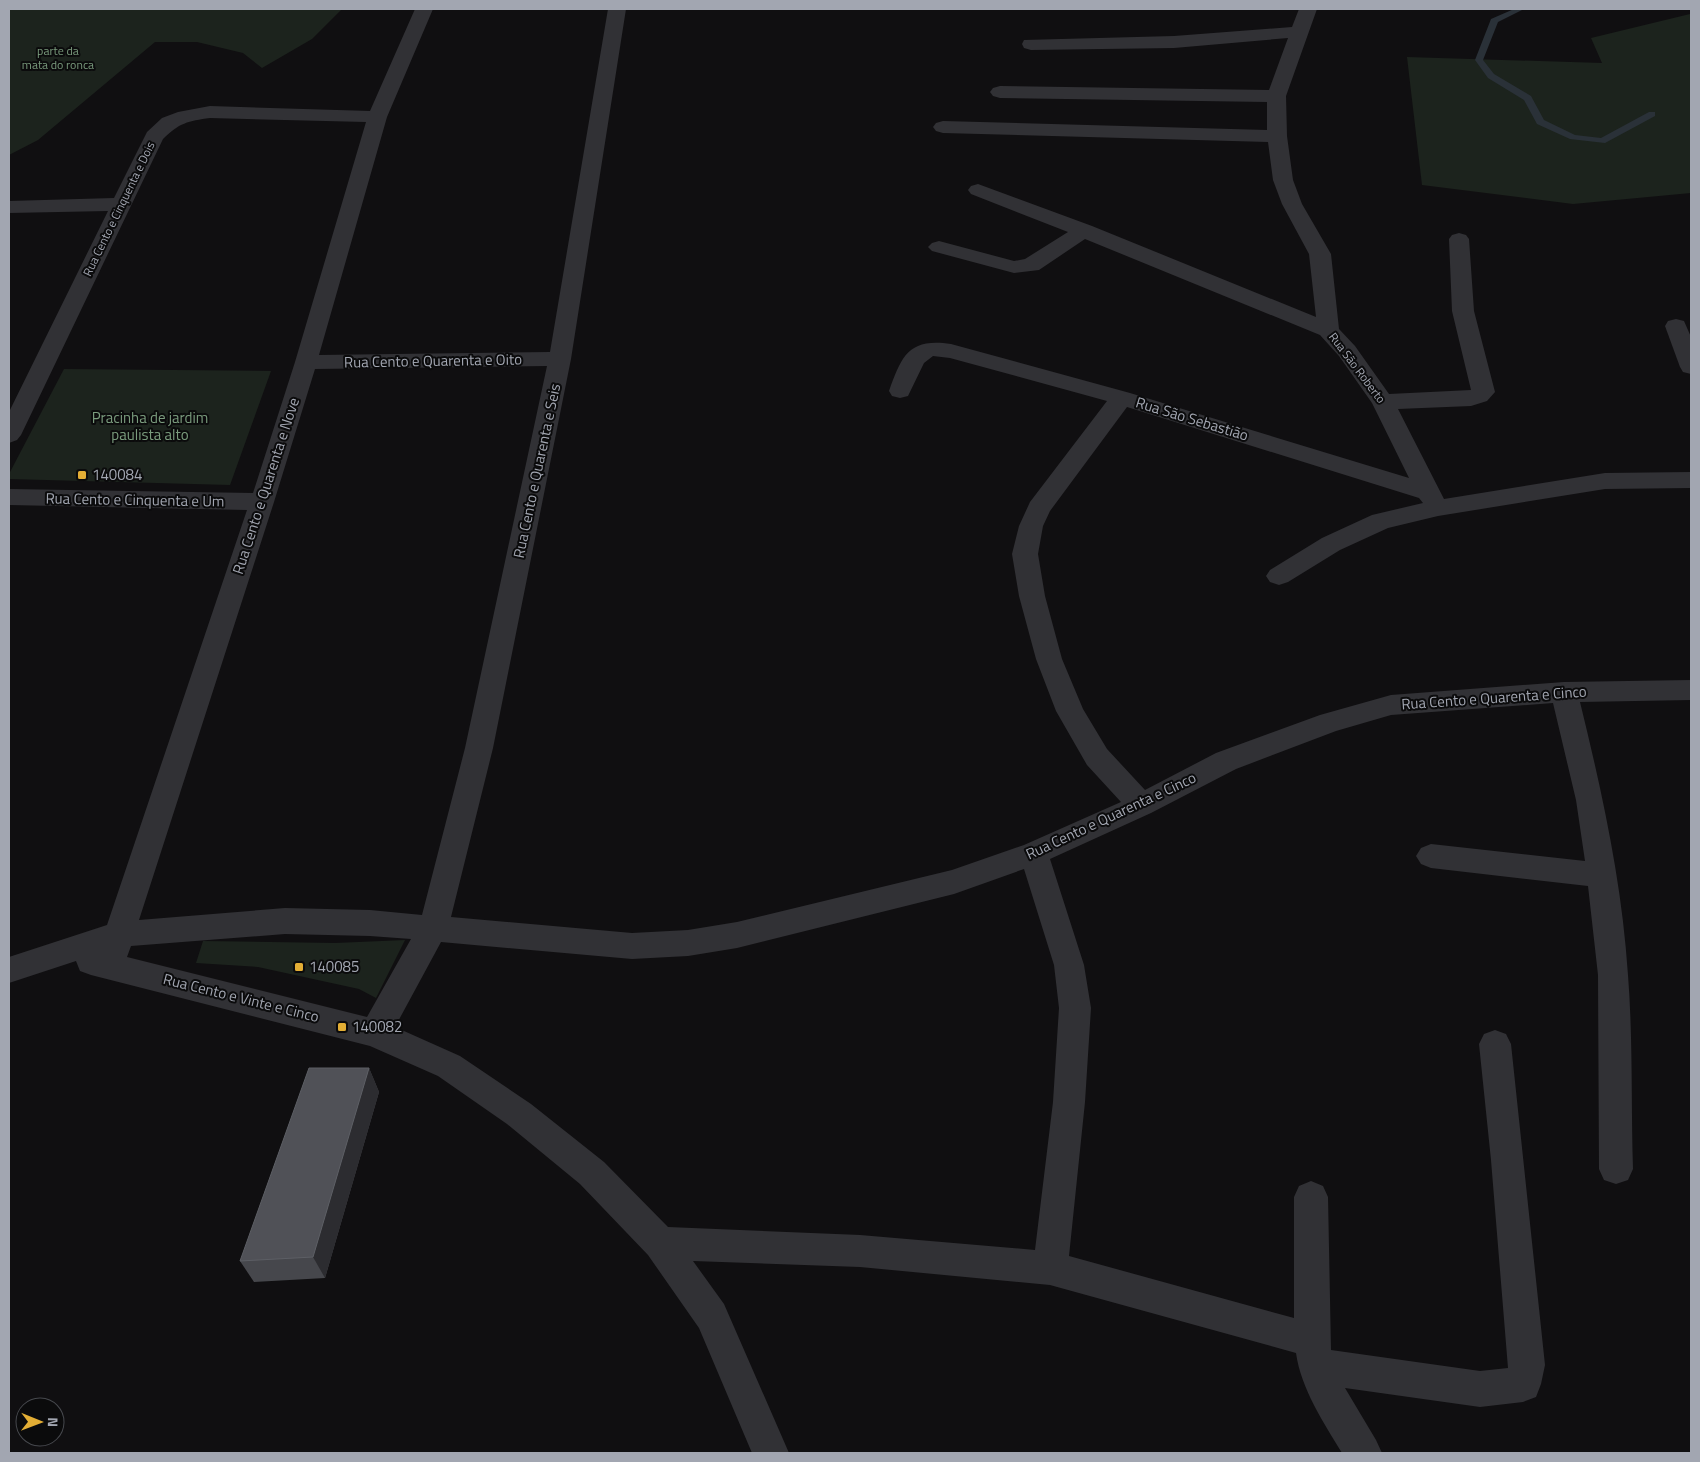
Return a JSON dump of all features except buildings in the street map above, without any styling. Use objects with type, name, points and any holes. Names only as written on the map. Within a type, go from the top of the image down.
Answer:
[{"type":"street","name":"Rua Cento e Quarenta e Nove","points":[[109,965],[262,502],[306,362],[377,117],[424,9]]},
{"type":"street","name":"Rua Cento e Quarenta e Seis","points":[[375,1033],[433,929],[479,748],[560,359],[617,9]]},
{"type":"street","name":"Rua São Roberto","points":[[1308,9],[1276,96],[1277,136],[1283,180],[1292,204],[1320,254],[1328,330],[1347,351],[1383,402],[1433,500]]},
{"type":"street","points":[[1031,44],[1174,42],[1299,32]]},
{"type":"street","points":[[1000,92],[1276,96]]},
{"type":"street","name":"Rua Cento e Cinquenta e Dois","points":[[9,435],[154,136],[169,122],[185,116],[210,112],[377,117]]},
{"type":"street","points":[[944,127],[1277,136]]},
{"type":"street","points":[[978,190],[1085,230],[1153,260],[1328,330]]},
{"type":"street","points":[[9,207],[122,204]]},
{"type":"street","points":[[939,247],[1014,267],[1023,266],[1031,265],[1085,230]]},
{"type":"street","points":[[1383,402],[1471,398],[1479,396],[1482,392],[1463,312],[1459,239]]},
{"type":"street","points":[[1676,326],[1691,367]]},
{"type":"street","name":"Rua São Sebastião","points":[[900,391],[907,374],[919,354],[926,349],[951,351],[1122,398],[1433,500]]},
{"type":"street","name":"Rua Cento e Quarenta e Oito","points":[[306,362],[560,359]]},
{"type":"street","points":[[1122,398],[1039,508],[1031,526],[1025,554],[1032,596],[1050,660],[1070,711],[1097,757],[1140,805]]},
{"type":"street","points":[[1279,576],[1332,544],[1433,500],[1605,482],[1691,480]]},
{"type":"street","name":"Rua Cento e Cinquenta e Um","points":[[9,497],[262,502]]},
{"type":"street","name":"Rua Cento e Quarenta e Cinco","points":[[9,970],[119,934],[285,921],[370,923],[632,946],[688,943],[737,935],[954,882],[1034,853],[1140,805],[1226,761],[1330,722],[1391,705],[1564,692],[1691,690]]},
{"type":"street","points":[[1564,692],[1590,800],[1602,875],[1613,975],[1616,1169]]},
{"type":"street","points":[[1034,853],[1069,965],[1075,1008],[1069,1102],[1050,1268]]},
{"type":"street","points":[[1431,856],[1602,875]]},
{"type":"street","name":"Rua Cento e Vinte e Cinco","points":[[52,957],[109,965],[375,1033],[449,1066],[519,1114],[592,1173],[660,1243],[712,1316],[770,1453]]},
{"type":"street","points":[[660,1243],[860,1251],[1050,1268],[1314,1353],[1480,1388],[1523,1384],[1526,1365],[1508,1160],[1495,1044]]},
{"type":"street","points":[[1311,1197],[1314,1353],[1336,1409],[1363,1453]]},
{"type":"green space","name":"parte da mata do ronca","points":[[9,9],[342,9],[312,39],[262,68],[243,53],[197,42],[155,42],[38,140],[9,155]]},
{"type":"green space","points":[[1690,14],[1691,193],[1573,204],[1422,185],[1407,57],[1602,63],[1591,38]]},
{"type":"green space","name":"Pracinha de jardim paulista alto","points":[[64,369],[271,371],[230,485],[9,479],[9,474]]},
{"type":"green space","points":[[405,940],[376,998],[359,989],[258,967],[196,963],[203,941],[335,943]]},
{"type":"waterway","points":[[1520,9],[1494,21],[1479,60],[1491,76],[1528,98],[1540,122],[1573,137],[1602,141],[1652,114]]},
{"type":"place","name":"140084","points":[[82,475]]},
{"type":"place","name":"140085","points":[[299,967]]},
{"type":"place","name":"140082","points":[[342,1027]]}]
